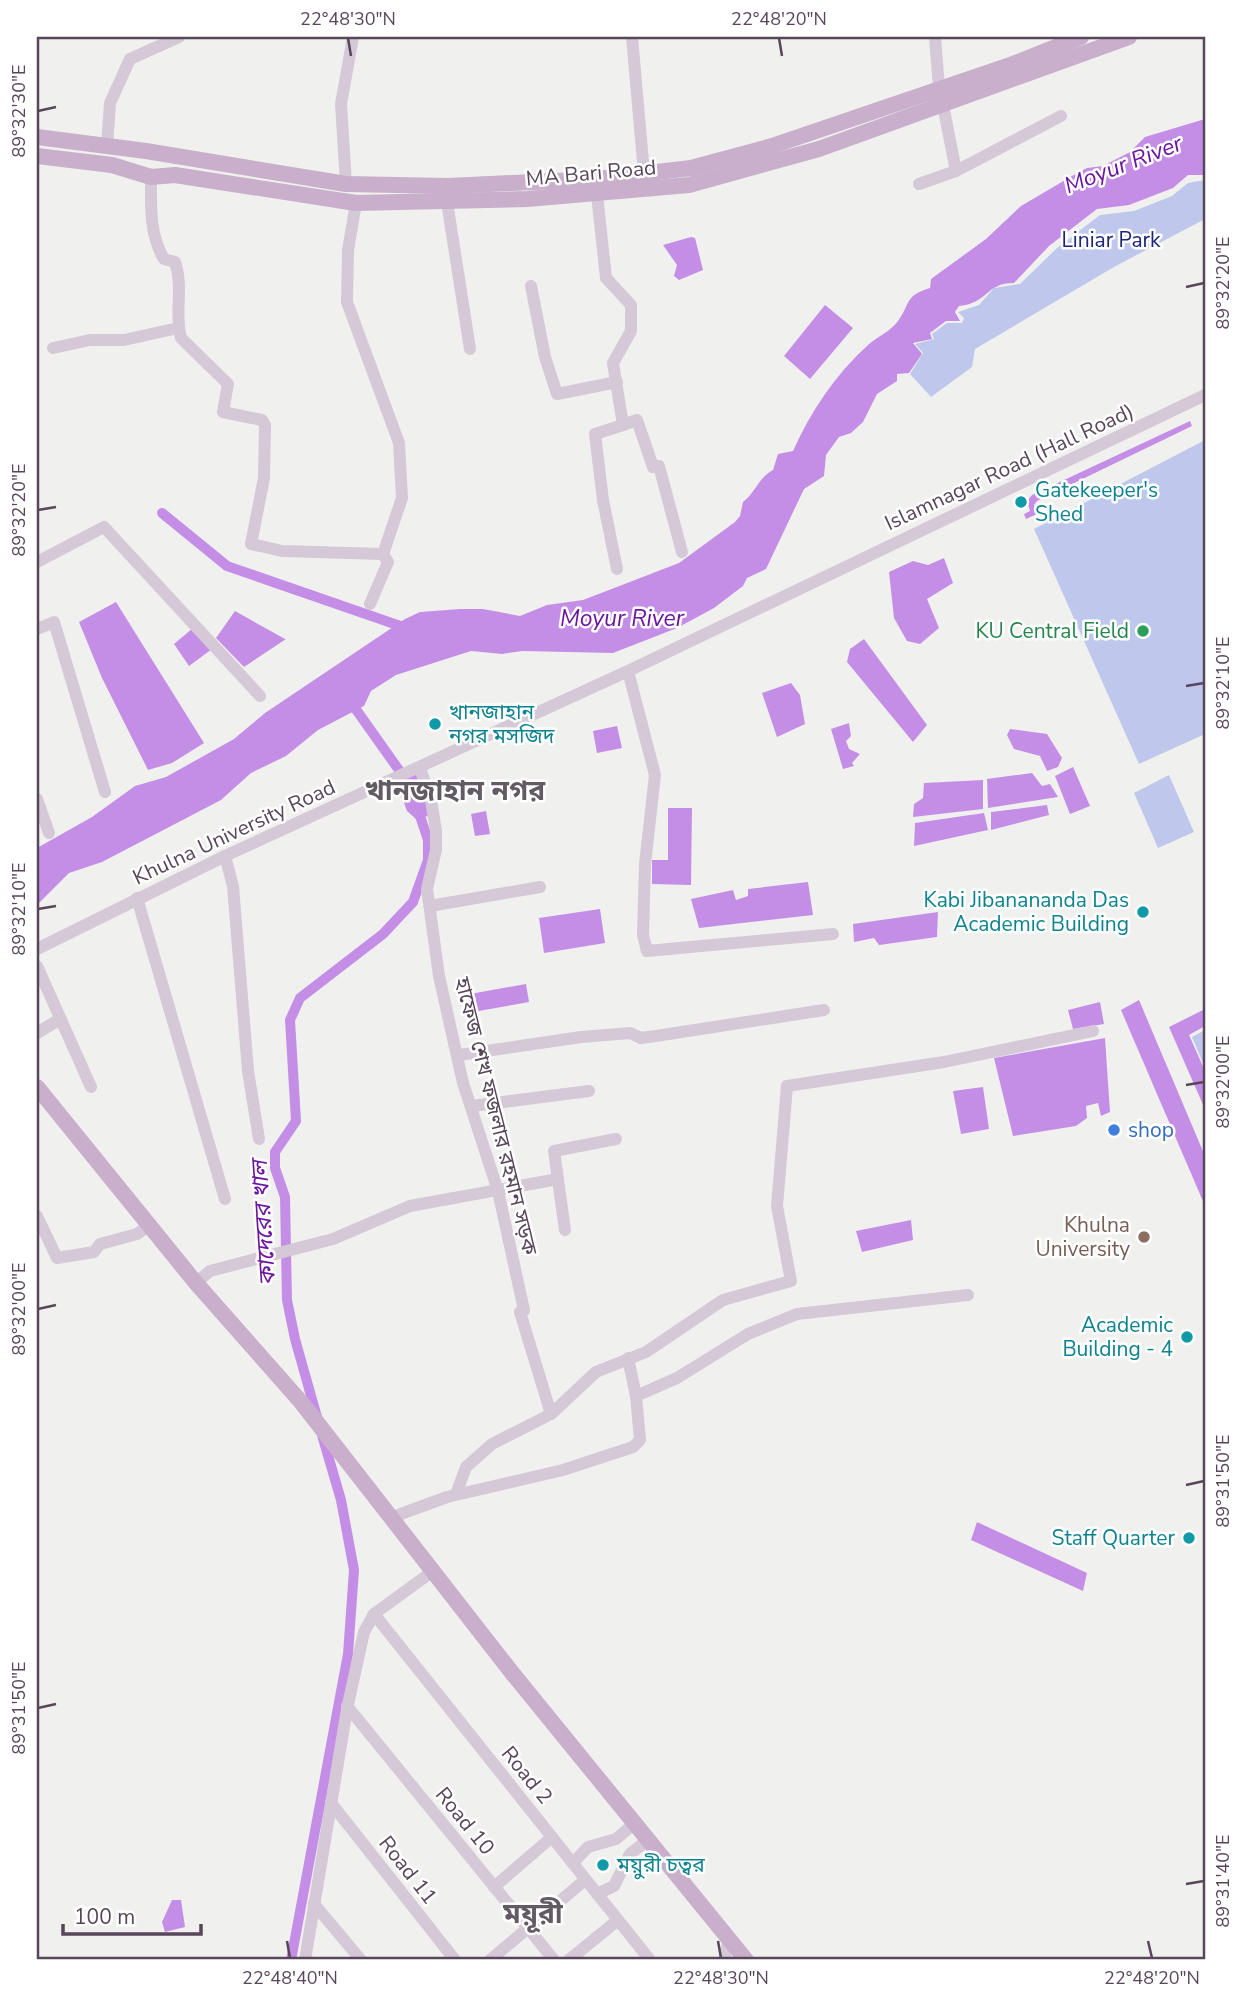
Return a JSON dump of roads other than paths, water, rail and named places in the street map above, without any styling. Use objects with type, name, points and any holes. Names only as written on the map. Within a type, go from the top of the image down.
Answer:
[{"type":"main road","name":"MA Bari Road","points":[[37,138],[107,146],[346,184],[448,186],[644,173],[691,168],[772,146],[1081,37]]},
{"type":"main road","name":"MA Bari Road","points":[[37,156],[112,165],[151,177],[175,175],[356,203],[597,195],[689,185],[749,170],[943,105],[1129,37]]},
{"type":"main road","points":[[37,1087],[197,1283],[301,1402],[390,1518],[746,1960]]},
{"type":"street","points":[[107,146],[110,103],[130,59],[162,40],[179,37]]},
{"type":"street","points":[[346,184],[341,104],[353,37]]},
{"type":"street","points":[[632,37],[644,173]]},
{"type":"street","points":[[935,37],[939,88]]},
{"type":"street","points":[[943,105],[956,171]]},
{"type":"street","points":[[919,184],[956,171],[1061,116]]},
{"type":"street","points":[[151,177],[151,223],[159,251],[164,259],[175,262],[180,275],[178,328],[183,342],[228,384],[223,412],[262,420],[264,425],[264,478],[251,544],[282,551],[383,554]]},
{"type":"street","points":[[597,195],[606,278],[631,305],[631,331],[613,363],[623,425]]},
{"type":"street","points":[[447,202],[470,349]]},
{"type":"street","points":[[356,203],[348,250],[348,302],[398,443],[402,498],[383,554]]},
{"type":"street","points":[[531,286],[545,357],[557,394],[617,382]]},
{"type":"street","points":[[53,348],[90,340],[124,340],[178,328]]},
{"type":"street","name":"Islamnagar Road (Hall Road)","points":[[829,574],[1205,395]]},
{"type":"street","points":[[617,569],[603,500],[595,434],[637,420],[653,467],[659,466],[682,552]]},
{"type":"street","points":[[37,562],[104,527],[260,696]]},
{"type":"street","points":[[370,604],[388,562],[383,554]]},
{"type":"street","name":"Khulna University Road","points":[[37,949],[225,856],[628,671],[829,574]]},
{"type":"street","points":[[37,629],[54,622],[105,792]]},
{"type":"street","points":[[628,671],[655,775],[645,864],[643,934],[647,951],[833,934]]},
{"type":"street","name":"হাফেজ শেখ ফজলার রহমান সড়ক","points":[[420,768],[431,800],[436,831],[436,850],[427,889],[439,976],[459,1055],[463,1083],[498,1191],[524,1310],[520,1312],[551,1414]]},
{"type":"street","points":[[37,799],[48,833]]},
{"type":"street","points":[[225,856],[233,886],[248,1071],[259,1139]]},
{"type":"street","points":[[430,906],[540,887]]},
{"type":"street","points":[[137,898],[225,1199]]},
{"type":"street","points":[[37,966],[91,1087]]},
{"type":"street","points":[[459,1055],[581,1037],[629,1033],[641,1038],[824,1010]]},
{"type":"street","points":[[37,1033],[60,1019]]},
{"type":"street","points":[[456,1494],[466,1467],[492,1444],[551,1414],[596,1372],[646,1352],[723,1300],[791,1281],[777,1206],[787,1086],[944,1062],[1093,1031]]},
{"type":"street","points":[[472,1106],[589,1091]]},
{"type":"street","points":[[565,1230],[554,1151],[616,1139]]},
{"type":"street","points":[[197,1283],[210,1271],[333,1239],[410,1206],[558,1179]]},
{"type":"street","points":[[37,1216],[57,1258],[94,1252],[100,1244],[137,1234],[151,1224]]},
{"type":"street","points":[[636,1396],[677,1378],[748,1334],[797,1314],[968,1295]]},
{"type":"street","points":[[390,1518],[456,1494],[563,1470],[633,1447],[640,1440],[636,1396],[628,1358]]},
{"type":"street","points":[[305,1960],[347,1706],[364,1632],[374,1614],[433,1571]]},
{"type":"street","name":"Road 2","points":[[374,1614],[650,1960]]},
{"type":"street","name":"Road 10","points":[[347,1706],[554,1960]]},
{"type":"street","name":"Road 11","points":[[331,1803],[455,1960]]},
{"type":"street","points":[[573,1864],[588,1847],[616,1839],[635,1823]]},
{"type":"street","points":[[494,1887],[552,1837]]},
{"type":"street","points":[[597,1894],[614,1886],[630,1854],[649,1839]]},
{"type":"street","points":[[490,1960],[585,1880]]},
{"type":"street","points":[[314,1903],[361,1960]]},
{"type":"street","points":[[569,1960],[618,1920]]},
{"type":"street","points":[[724,1960],[729,1940]]},
{"type":"water","name":"Moyur River","points":[[1205,119],[1205,175],[1188,175],[1173,188],[1129,205],[1097,209],[1049,246],[1014,283],[997,286],[976,301],[959,306],[955,312],[960,321],[946,321],[930,333],[932,339],[913,343],[922,354],[909,373],[897,374],[897,381],[877,394],[863,422],[851,433],[839,437],[826,455],[824,476],[804,489],[766,569],[747,578],[743,586],[714,608],[677,628],[613,653],[522,651],[502,654],[471,651],[396,675],[371,691],[364,706],[318,730],[286,756],[251,773],[221,800],[102,862],[69,873],[37,905],[37,848],[92,817],[135,786],[166,777],[234,739],[265,713],[405,619],[420,612],[460,609],[483,609],[520,616],[547,605],[583,600],[679,563],[735,522],[740,516],[743,502],[773,470],[778,454],[793,451],[816,408],[835,381],[868,345],[895,325],[912,297],[930,288],[931,279],[986,239],[1021,206],[1072,176],[1087,168],[1103,166],[1130,152],[1145,137]]},
{"type":"water","points":[[695,238],[703,270],[679,280],[674,276],[677,265],[663,245]]},
{"type":"water","points":[[825,305],[853,328],[810,379],[784,356]]},
{"type":"water","points":[[1190,421],[1192,426],[1037,501],[1034,505],[1037,514],[1026,519],[1024,514],[1030,511],[1027,501],[1032,495]]},
{"type":"water","points":[[944,558],[953,583],[927,599],[939,628],[920,644],[907,641],[894,618],[889,572],[913,561],[928,565]]},
{"type":"water","points":[[116,602],[204,743],[172,763],[148,770],[102,678],[79,622]]},
{"type":"water","points":[[235,611],[286,639],[244,667],[216,638]]},
{"type":"water","points":[[193,628],[212,649],[189,666],[174,644]]},
{"type":"water","points":[[864,639],[927,725],[913,742],[847,662],[850,649]]},
{"type":"water","points":[[791,683],[800,695],[805,724],[777,737],[762,693]]},
{"type":"water","points":[[849,723],[851,736],[846,741],[849,749],[860,754],[852,763],[854,766],[843,769],[831,729]]},
{"type":"water","points":[[617,726],[622,748],[597,753],[593,731]]},
{"type":"water","points":[[1010,729],[1047,734],[1062,758],[1058,767],[1047,771],[1040,756],[1014,749],[1007,735]]},
{"type":"water","points":[[1073,767],[1090,806],[1070,814],[1055,776]]},
{"type":"water","points":[[1032,773],[1042,786],[1050,784],[1058,797],[988,808],[987,779]]},
{"type":"water","points":[[416,774],[430,815],[417,820],[407,811],[396,781]]},
{"type":"water","points":[[983,780],[983,809],[913,817],[914,804],[923,798],[924,783]]},
{"type":"water","points":[[1047,805],[1049,815],[991,830],[991,812]]},
{"type":"water","points":[[668,808],[692,808],[691,885],[652,884],[652,860],[668,860]]},
{"type":"water","points":[[486,811],[490,834],[475,836],[471,814]]},
{"type":"water","points":[[984,813],[988,830],[914,846],[915,823]]},
{"type":"water","points":[[808,882],[813,915],[699,928],[691,899],[733,890],[736,900],[748,896],[748,889]]},
{"type":"water","points":[[600,909],[605,943],[544,953],[539,918]]},
{"type":"water","points":[[938,912],[937,937],[879,945],[874,938],[854,942],[853,924]]},
{"type":"water","points":[[526,984],[529,1002],[473,1012],[470,994]]},
{"type":"water","points":[[1139,1000],[1205,1156],[1205,1206],[1121,1010]]},
{"type":"water","points":[[1100,1002],[1104,1024],[1073,1029],[1068,1010]]},
{"type":"water","points":[[1205,1009],[1205,1026],[1189,1035],[1205,1071],[1204,1107],[1169,1027]]},
{"type":"water","points":[[1105,1038],[1110,1112],[1101,1116],[1098,1103],[1086,1106],[1087,1118],[1076,1126],[1013,1136],[994,1058]]},
{"type":"water","points":[[983,1087],[989,1129],[961,1134],[953,1091]]},
{"type":"water","points":[[911,1220],[913,1240],[862,1252],[856,1231]]},
{"type":"water","points":[[977,1522],[1087,1573],[1083,1591],[971,1540]]},
{"type":"water","points":[[172,1900],[181,1900],[185,1927],[165,1932],[162,1922]]},
{"type":"waterway","points":[[162,513],[227,566],[409,629]]},
{"type":"waterway","name":"কাদেরের খাল","points":[[350,701],[406,780]]},
{"type":"waterway","name":"কাদেরের খাল","points":[[317,1417],[287,1300],[285,1197],[275,1168],[275,1152],[296,1121],[290,1020],[300,998],[383,934],[413,902],[428,860],[428,840],[417,807]]},
{"type":"waterway","points":[[291,1960],[348,1654],[354,1570],[341,1500],[322,1435]]},
{"type":"place","name":"Gatekeeper's Shed","points":[[1021,502]]},
{"type":"place","name":"KU Central Field","points":[[1143,631]]},
{"type":"place","name":"খানজাহান নগর মসজিদ","points":[[435,724]]},
{"type":"place","name":"Kabi Jibanananda Das Academic Building","points":[[1143,912]]},
{"type":"place","name":"shop","points":[[1114,1130]]},
{"type":"place","name":"Khulna University","points":[[1144,1237]]},
{"type":"place","name":"Academic Building - 4","points":[[1187,1337]]},
{"type":"place","name":"Staff Quarter","points":[[1189,1538]]},
{"type":"place","name":"ময়ুরী চত্বর","points":[[603,1865]]},
{"type":"district","name":"খানজাহান নগর","points":[[455,790]]},
{"type":"district","name":"ময়ূরী","points":[[533,1913]]},
{"type":"park label","name":"Liniar Park","points":[[1111,240]]}]
